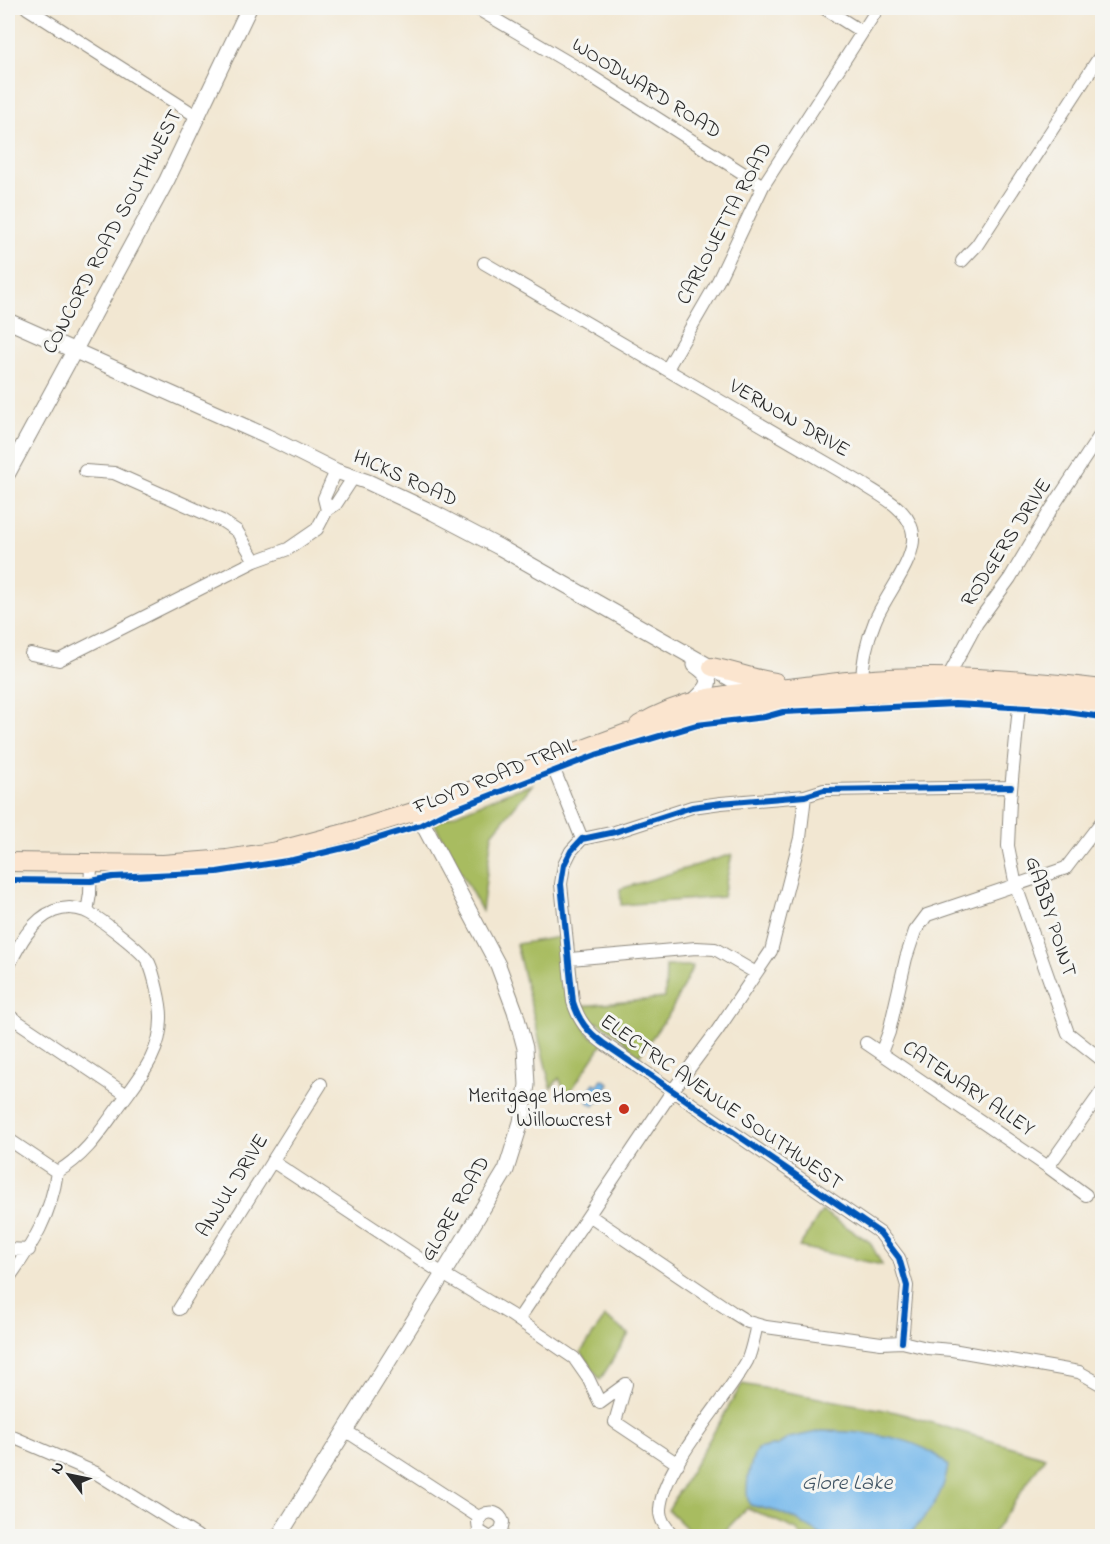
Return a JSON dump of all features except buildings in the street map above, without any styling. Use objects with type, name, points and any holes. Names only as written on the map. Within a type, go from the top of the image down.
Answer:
[{"type":"main road","points":[[712,667],[760,680],[1020,696],[1102,704]]},
{"type":"main road","points":[[8,862],[163,864],[256,855],[345,833],[416,811],[627,733],[771,702],[862,687],[948,677],[1102,689]]},
{"type":"main road","points":[[627,733],[660,712],[695,700],[816,684]]},
{"type":"street","points":[[27,8],[198,117]]},
{"type":"street","name":"CONCORD ROAD SOUTHWEST","points":[[8,473],[146,220],[249,8]]},
{"type":"street","points":[[824,8],[862,32]]},
{"type":"street","name":"CARLOUETTA ROAD","points":[[667,369],[718,281],[763,186],[878,8]]},
{"type":"street","name":"WOODWARD ROAD","points":[[480,9],[583,71],[763,186]]},
{"type":"street","points":[[962,261],[977,245],[1102,53]]},
{"type":"street","name":"VERNON DRIVE","points":[[484,263],[861,483],[898,507],[912,527],[914,544],[874,622],[864,663],[862,687]]},
{"type":"street","name":"HICKS ROAD","points":[[8,321],[266,436],[336,471],[368,482],[467,530],[771,702]]},
{"type":"street","name":"RODGERS DRIVE","points":[[948,677],[977,623],[1010,578],[1048,514],[1102,432]]},
{"type":"street","points":[[84,471],[114,472],[222,521],[237,531],[255,561]]},
{"type":"street","points":[[327,510],[324,498],[336,471]]},
{"type":"street","points":[[31,654],[58,660],[255,561],[288,549],[317,529],[327,510],[336,504],[352,478]]},
{"type":"street","points":[[675,648],[683,657],[706,673],[709,680],[708,687],[695,700]]},
{"type":"street","name":"GABBY POINT","points":[[1020,696],[1008,846],[1016,886],[1068,1033],[1102,1060]]},
{"type":"street","points":[[550,760],[582,839],[615,832],[700,806],[805,796],[824,790],[1011,787]]},
{"type":"street","points":[[518,1320],[673,1090],[717,1031],[771,951],[800,838],[805,796]]},
{"type":"street","name":"GLORE ROAD","points":[[279,1536],[506,1170],[521,1122],[527,1085],[525,1048],[515,1011],[498,965],[421,825],[416,811]]},
{"type":"street","points":[[881,1053],[889,1032],[906,958],[915,931],[927,915],[1066,868],[1102,821]]},
{"type":"street","name":"ELECTRIC AVENUE SOUTHWEST","points":[[582,839],[571,851],[564,865],[561,885],[573,1002],[584,1028],[880,1233],[899,1258],[907,1286],[902,1342]]},
{"type":"street","points":[[87,912],[91,864]]},
{"type":"street","points":[[8,967],[19,945],[38,921],[53,911],[71,908],[87,912],[138,950],[148,962],[161,1016],[152,1061],[91,1145],[57,1172],[54,1195],[48,1214],[29,1250],[8,1279]]},
{"type":"street","points":[[570,959],[696,948],[715,949],[756,973]]},
{"type":"street","points":[[8,1015],[127,1095]]},
{"type":"street","name":"CATENARY ALLEY","points":[[866,1043],[1048,1167]]},
{"type":"street","name":"ANJUL DRIVE","points":[[179,1309],[321,1084]]},
{"type":"street","points":[[1086,1195],[1048,1167],[1102,1091]]},
{"type":"street","points":[[8,1139],[57,1172]]},
{"type":"street","points":[[272,1161],[443,1274],[518,1320],[574,1359],[588,1378],[600,1403],[626,1384],[615,1422],[678,1464]]},
{"type":"street","points":[[589,1215],[748,1322],[881,1343],[902,1342],[1079,1372],[1102,1385]]},
{"type":"street","points":[[8,1249],[29,1250]]},
{"type":"street","points":[[674,1536],[662,1521],[660,1510],[664,1492],[678,1464],[748,1359],[757,1324]]},
{"type":"street","points":[[346,1431],[480,1518]]},
{"type":"street","points":[[8,1435],[96,1473],[198,1536]]},
{"type":"street","points":[[487,1536],[479,1531],[480,1518],[486,1512],[495,1512],[502,1518],[503,1527],[499,1534],[494,1536]]},
{"type":"green space","points":[[532,785],[492,834],[482,911],[434,823],[511,791]]},
{"type":"green space","points":[[732,854],[723,897],[621,905],[620,889]]},
{"type":"green space","points":[[565,936],[572,993],[588,1034],[603,1043],[567,1097],[559,1078],[551,1088],[516,944]]},
{"type":"green space","points":[[666,966],[693,966],[671,1011],[639,1056],[619,1036],[598,1022],[592,1025],[582,1006],[665,998]]},
{"type":"green space","points":[[822,1211],[870,1242],[882,1265],[799,1247]]},
{"type":"green space","points":[[605,1317],[629,1334],[600,1380],[581,1352]]},
{"type":"green space","points":[[742,1384],[896,1412],[1045,1457],[991,1536],[801,1536],[797,1530],[747,1508],[720,1536],[695,1536],[668,1510]]},
{"type":"water","points":[[602,1079],[609,1083],[606,1088],[608,1092],[601,1102],[597,1101],[594,1106],[587,1101],[591,1095],[588,1092],[594,1083],[598,1085]]},
{"type":"water","name":"Glore Lake","points":[[822,1431],[871,1434],[906,1441],[936,1455],[948,1466],[939,1496],[908,1536],[823,1536],[779,1512],[750,1505],[747,1485],[757,1449],[778,1445],[789,1438]]},
{"type":"cycle path","name":"FLOYD ROAD TRAIL","points":[[8,880],[91,881],[113,877],[217,872],[293,860],[356,845],[421,825],[442,814],[596,755],[697,725],[765,717],[783,712],[955,704],[1046,709],[1102,717]]},
{"type":"cycle path","points":[[902,1342],[907,1286],[899,1258],[880,1233],[603,1043],[584,1025],[573,1002],[561,884],[564,865],[571,851],[582,839],[615,832],[692,807],[805,796],[824,790],[1011,787]]},
{"type":"place","name":"Meritgage Homes Willowcrest","points":[[624,1109]]}]
